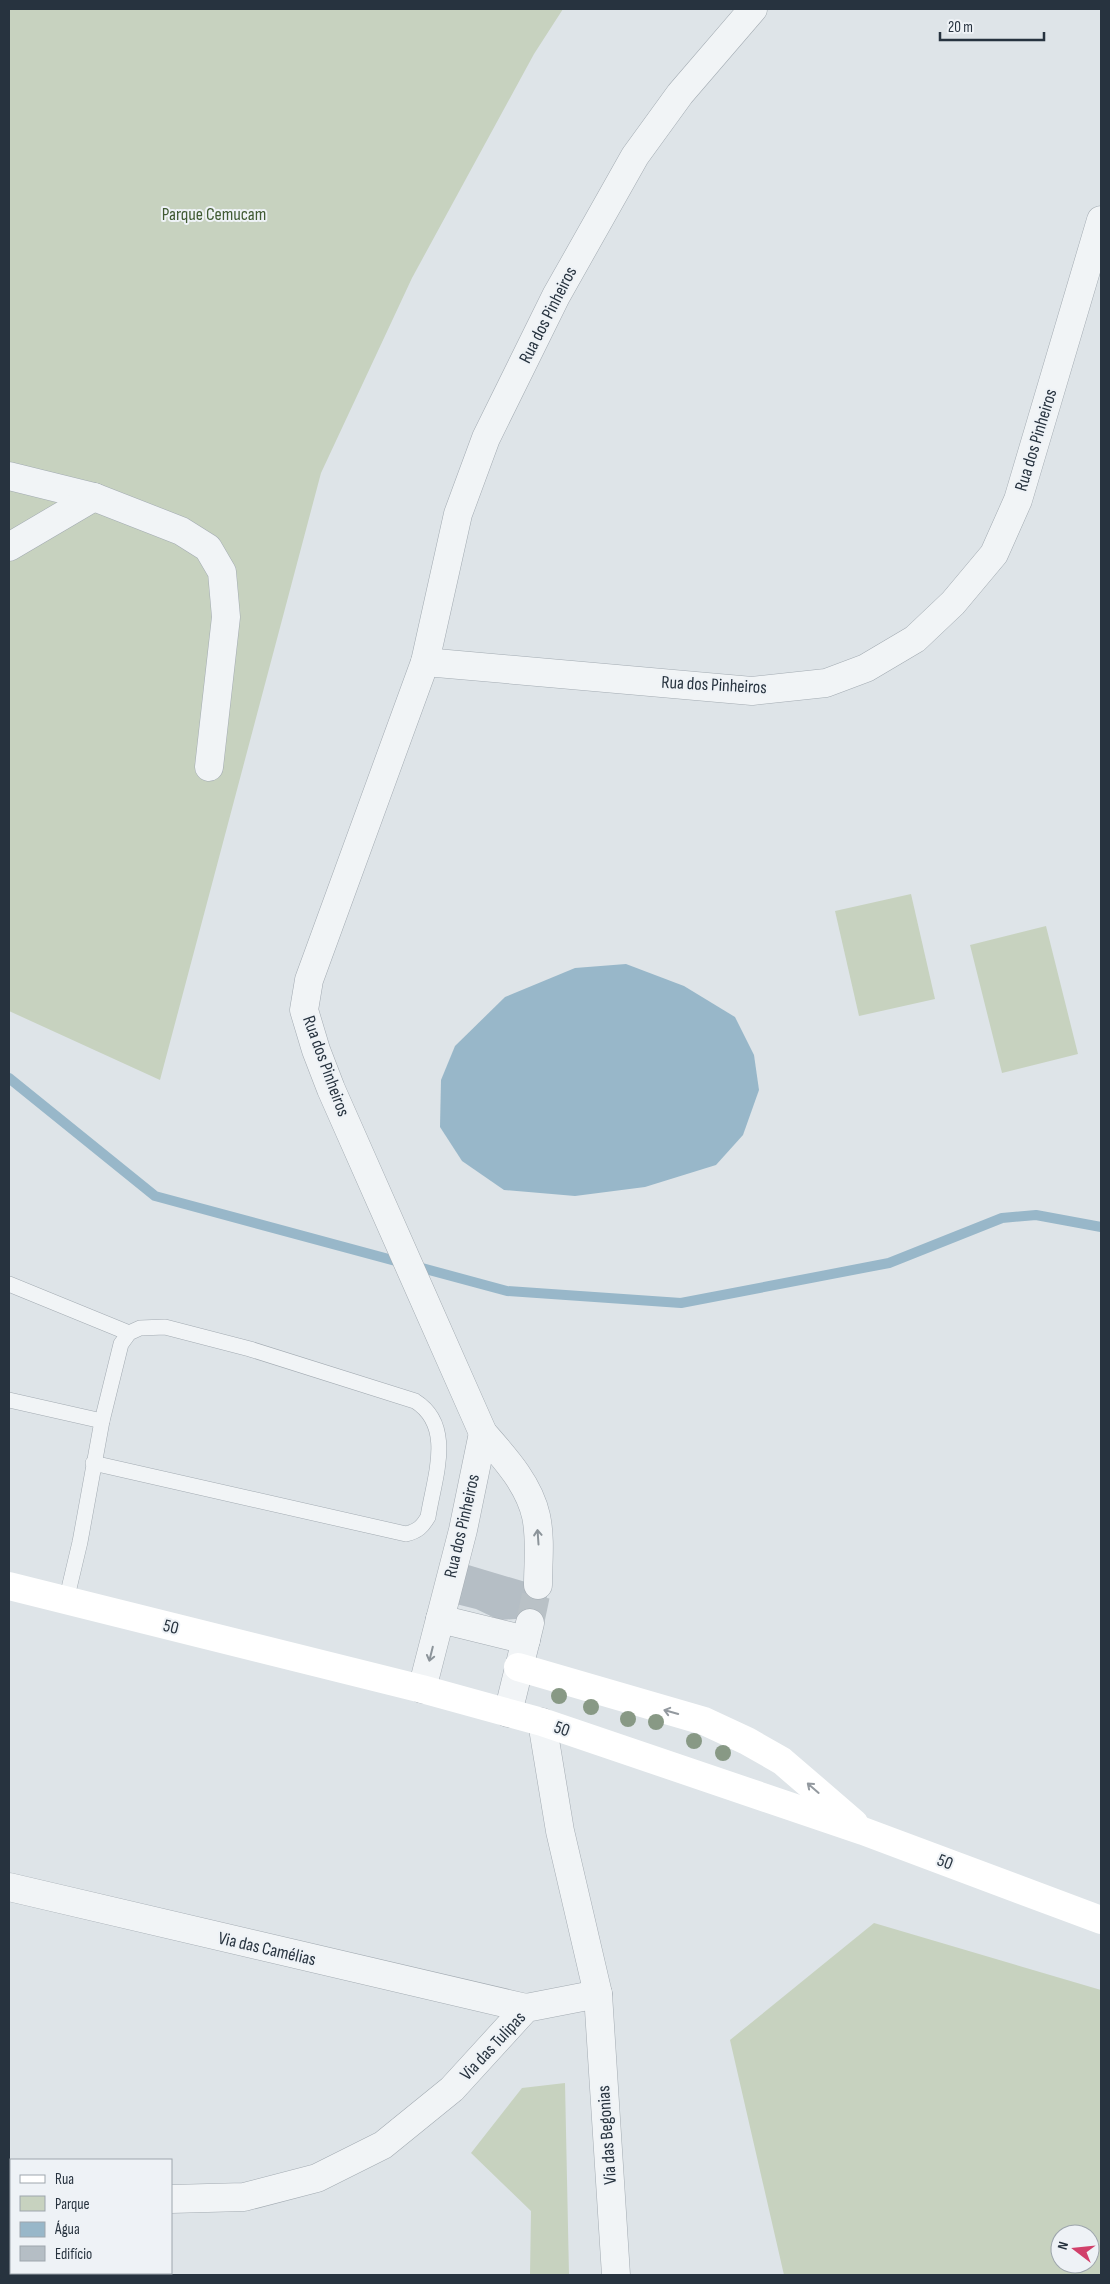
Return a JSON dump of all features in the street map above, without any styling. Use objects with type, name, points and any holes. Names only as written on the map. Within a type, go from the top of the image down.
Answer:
[{"type":"main road","name":"50","points":[[9,1586],[422,1688],[542,1722],[863,1831],[1100,1915]]},
{"type":"main road","points":[[518,1667],[704,1721],[747,1741],[782,1761],[863,1831]]},
{"type":"street","name":"Rua dos Pinheiros","points":[[538,1585],[539,1541],[536,1516],[527,1492],[518,1476],[483,1433],[331,1089],[316,1050],[304,1010],[309,980],[425,662],[462,506],[486,438],[556,296],[635,156],[680,94],[753,9]]},
{"type":"street","name":"Rua dos Pinheiros","points":[[425,662],[752,691],[826,683],[866,668],[915,639],[953,604],[994,554],[1018,500],[1101,220]]},
{"type":"street","points":[[9,476],[22,481],[94,497],[181,531],[208,548],[222,572],[226,617],[209,768]]},
{"type":"street","points":[[9,547],[94,497]]},
{"type":"street","name":"Rua dos Pinheiros","points":[[422,1688],[463,1530],[483,1433]]},
{"type":"street","points":[[440,1618],[528,1632],[508,1713]]},
{"type":"street","points":[[542,1722],[560,1831],[598,1994]]},
{"type":"street","name":"Via das Camélias","points":[[9,1887],[526,2008]]},
{"type":"street","name":"Via das Tulipas","points":[[172,2199],[244,2197],[317,2178],[383,2145],[452,2089],[526,2008],[598,1994]]},
{"type":"street","name":"Via das Begonias","points":[[598,1994],[616,2275]]},
{"type":"lane","points":[[9,1284],[129,1334]]},
{"type":"lane","points":[[66,1601],[80,1542],[93,1463],[121,1344],[129,1334],[140,1328],[164,1327],[250,1349],[415,1401],[425,1407],[435,1421],[440,1444],[428,1517],[423,1526],[415,1532],[406,1534],[93,1463]]},
{"type":"lane","points":[[9,1400],[102,1421]]},
{"type":"green space","name":"Parque Cemucam","points":[[9,9],[563,9],[534,54],[412,278],[321,473],[160,1080],[9,1011]]},
{"type":"green space","points":[[911,894],[935,999],[859,1016],[835,911]]},
{"type":"green space","points":[[1046,926],[1078,1054],[1002,1073],[970,945]]},
{"type":"green space","points":[[874,1923],[1101,1990],[1101,2275],[784,2275],[730,2040]]},
{"type":"green space","points":[[565,2083],[569,2275],[530,2275],[531,2211],[471,2153],[522,2088]]},
{"type":"green space","points":[[96,2274],[168,2275],[96,2275]]},
{"type":"water","points":[[626,964],[684,986],[735,1017],[754,1055],[759,1090],[743,1135],[716,1165],[645,1187],[575,1196],[504,1190],[462,1161],[440,1127],[441,1080],[455,1046],[505,997],[575,968]]},
{"type":"building","points":[[465,1564],[549,1589],[539,1626],[516,1619],[499,1620],[476,1609],[456,1604]]},
{"type":"waterway","points":[[9,1078],[155,1196],[507,1291],[681,1303],[889,1263],[1002,1218],[1036,1215],[1101,1227]]},
{"type":"tunnel","points":[[530,1623],[538,1585]]}]
